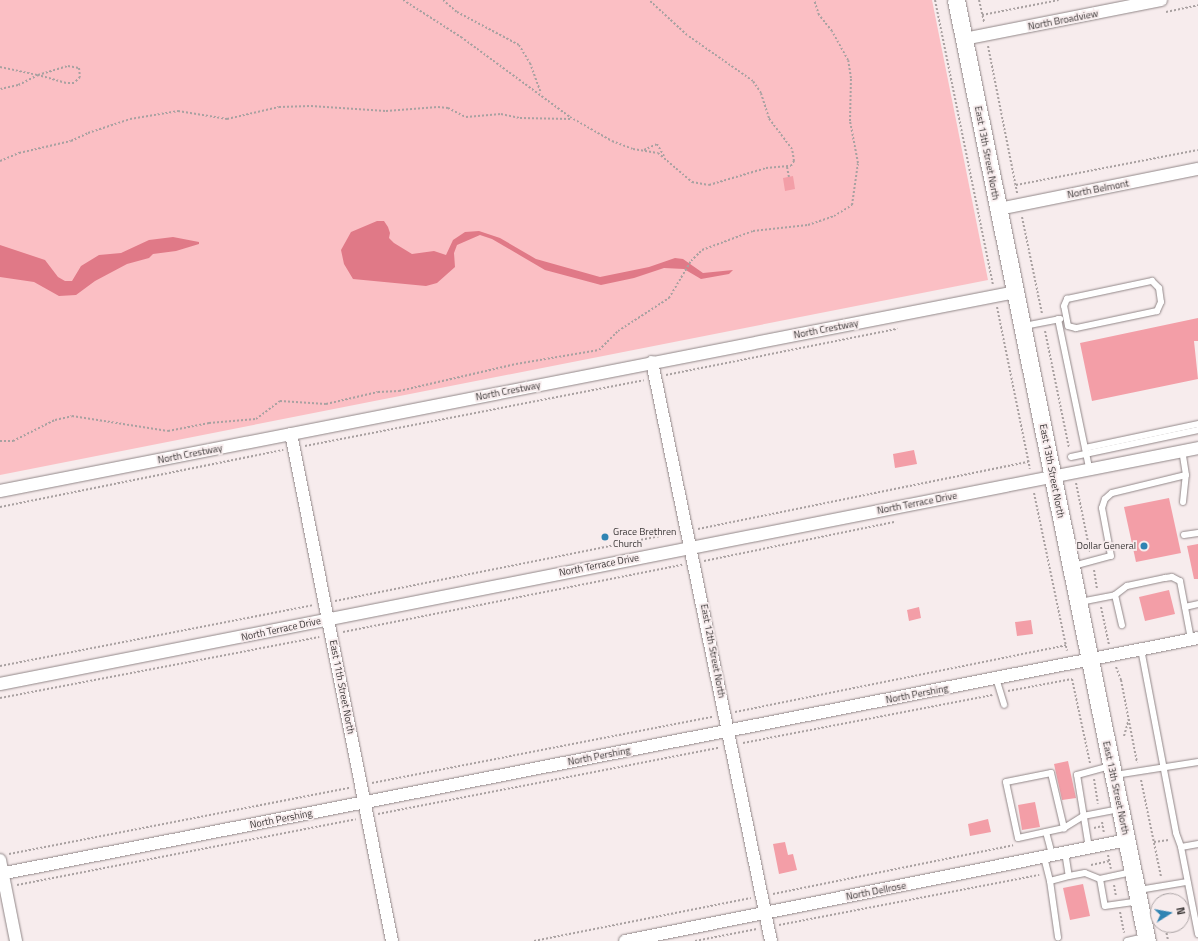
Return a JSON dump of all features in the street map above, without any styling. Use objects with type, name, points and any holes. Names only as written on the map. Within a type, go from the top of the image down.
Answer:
[{"type":"main road","name":"East 13th Street North","points":[[956,0],[1147,939]]},
{"type":"street","name":"North Broadview","points":[[964,39],[1161,0]]},
{"type":"street","name":"North Belmont","points":[[999,209],[1198,169]]},
{"type":"street","name":"North Crestway","points":[[0,491],[1015,292]]},
{"type":"street","name":"East 12th Street North","points":[[652,362],[692,547],[770,941]]},
{"type":"street","name":"East 11th Street North","points":[[291,434],[392,941]]},
{"type":"street","name":"North Terrace Drive","points":[[0,684],[1089,468],[1198,448]]},
{"type":"street","name":"North Pershing","points":[[1,874],[1195,639]]},
{"type":"street","name":"North Dellrose","points":[[625,941],[1127,840]]},
{"type":"street","points":[[4,857],[1,874],[6,888],[16,941]]},
{"type":"lane","points":[[1152,281],[1159,288],[1161,307],[1152,312],[1076,328],[1070,328],[1066,317],[1064,306],[1068,299],[1152,281]]},
{"type":"lane","points":[[1022,326],[1066,317]]},
{"type":"lane","points":[[1058,319],[1089,468]]},
{"type":"lane","points":[[1071,457],[1085,451],[1198,424]]},
{"type":"lane","points":[[1085,451],[1198,430]]},
{"type":"lane","points":[[1182,450],[1186,475],[1183,502]]},
{"type":"lane","points":[[1071,567],[1111,556],[1102,508],[1105,499],[1112,493],[1186,475]]},
{"type":"lane","points":[[1184,535],[1198,532]]},
{"type":"lane","points":[[1078,602],[1115,595],[1127,586],[1172,577],[1180,581],[1185,607],[1195,639]]},
{"type":"lane","points":[[1115,595],[1122,625]]},
{"type":"lane","points":[[1185,607],[1198,604]]},
{"type":"lane","points":[[1141,649],[1176,833],[1181,847],[1198,934]]},
{"type":"lane","points":[[996,678],[1004,705]]},
{"type":"lane","points":[[1090,848],[1083,816],[1077,775],[1198,762]]},
{"type":"lane","points":[[1064,828],[1051,773],[1006,782],[1018,838],[1064,828],[1083,816],[1121,809]]},
{"type":"lane","points":[[1046,832],[1048,873],[1058,938]]},
{"type":"lane","points":[[1181,847],[1198,844]]},
{"type":"lane","points":[[1066,852],[1069,873]]},
{"type":"lane","points":[[1050,881],[1069,873],[1085,873],[1100,879],[1134,872]]},
{"type":"lane","points":[[1100,879],[1105,906],[1187,882]]},
{"type":"lane","points":[[1191,900],[1198,898]]},
{"type":"lane","points":[[1127,941],[1147,939]]},
{"type":"path","points":[[402,0],[461,37],[579,122]]},
{"type":"path","points":[[443,0],[457,12],[518,45],[530,63],[542,94]]},
{"type":"path","points":[[643,150],[657,144],[665,157],[685,178],[705,185],[766,168],[787,166],[794,161],[792,149],[769,118],[761,93],[753,81],[687,35],[649,0]]},
{"type":"path","points":[[0,441],[13,442],[55,420],[72,416],[168,432],[209,422],[256,419],[280,401],[326,404],[485,373],[516,364],[590,354],[599,350],[626,325],[660,307],[669,298],[686,274],[691,261],[702,250],[736,236],[770,228],[808,225],[834,216],[852,205],[858,163],[850,121],[852,78],[848,60],[832,31],[819,15],[814,0]]},
{"type":"path","points":[[982,15],[1059,0]]},
{"type":"path","points":[[0,67],[38,76],[70,84],[78,81],[81,72],[79,68],[68,66],[38,76],[18,85],[0,89]]},
{"type":"path","points":[[0,161],[19,153],[71,141],[88,133],[130,119],[178,111],[227,119],[279,107],[311,106],[386,111],[438,107],[448,108],[466,117],[501,114],[520,118],[570,118],[612,141],[665,157]]},
{"type":"path","points":[[1016,185],[1198,150]]},
{"type":"path","points":[[787,166],[789,176]]},
{"type":"path","points":[[990,310],[998,308]]},
{"type":"path","points":[[0,507],[898,328]]},
{"type":"path","points":[[0,666],[688,531],[1028,462]]},
{"type":"path","points":[[1026,494],[1034,493]]},
{"type":"path","points":[[0,698],[331,635],[895,521]]},
{"type":"path","points":[[4,857],[1066,645]]},
{"type":"path","points":[[6,888],[1072,679]]},
{"type":"path","points":[[1124,736],[1129,717]]},
{"type":"path","points":[[1086,830],[1103,826]]},
{"type":"path","points":[[534,941],[1017,844]]},
{"type":"path","points":[[1069,873],[1110,861]]},
{"type":"path","points":[[695,941],[1048,873]]},
{"type":"shaded area","points":[[0,0],[932,0],[988,280],[0,475]]},
{"type":"shaded area","points":[[377,221],[384,221],[390,233],[389,238],[394,243],[412,254],[434,251],[446,255],[453,240],[465,232],[479,231],[500,238],[536,259],[600,277],[649,267],[675,258],[683,259],[703,273],[733,270],[729,274],[701,279],[684,269],[664,268],[634,278],[601,285],[545,270],[492,239],[480,235],[457,245],[454,253],[455,267],[437,283],[426,286],[353,279],[344,264],[341,250],[351,232]]},
{"type":"shaded area","points":[[173,237],[199,242],[199,244],[176,251],[153,254],[149,258],[127,264],[95,281],[76,295],[59,296],[34,282],[0,277],[0,245],[45,260],[58,277],[65,281],[72,281],[81,266],[99,255],[121,253],[149,240]]},
{"type":"building","points":[[793,176],[795,189],[785,191],[783,178]]},
{"type":"building","points":[[1198,318],[1198,341],[1194,341],[1198,379],[1092,401],[1080,343]]},
{"type":"building","points":[[914,450],[917,464],[895,468],[893,454]]},
{"type":"building","points":[[1169,498],[1181,553],[1136,562],[1124,507]]},
{"type":"building","points":[[1198,544],[1198,579],[1194,579],[1187,546]]},
{"type":"building","points":[[1169,590],[1175,614],[1145,621],[1139,597]]},
{"type":"building","points":[[919,607],[921,618],[909,621],[907,610]]},
{"type":"building","points":[[1031,620],[1033,634],[1017,636],[1015,622]]},
{"type":"building","points":[[1068,761],[1076,798],[1062,800],[1054,764]]},
{"type":"building","points":[[1035,802],[1040,827],[1022,830],[1018,805]]},
{"type":"building","points":[[988,819],[991,832],[970,836],[968,824]]},
{"type":"building","points":[[785,842],[788,855],[793,854],[797,870],[779,874],[773,844]]},
{"type":"building","points":[[1083,884],[1090,916],[1070,920],[1063,888]]},
{"type":"place","name":"Grace Brethren Church","points":[[605,537]]},
{"type":"place","name":"Dollar General","points":[[1144,546]]}]
